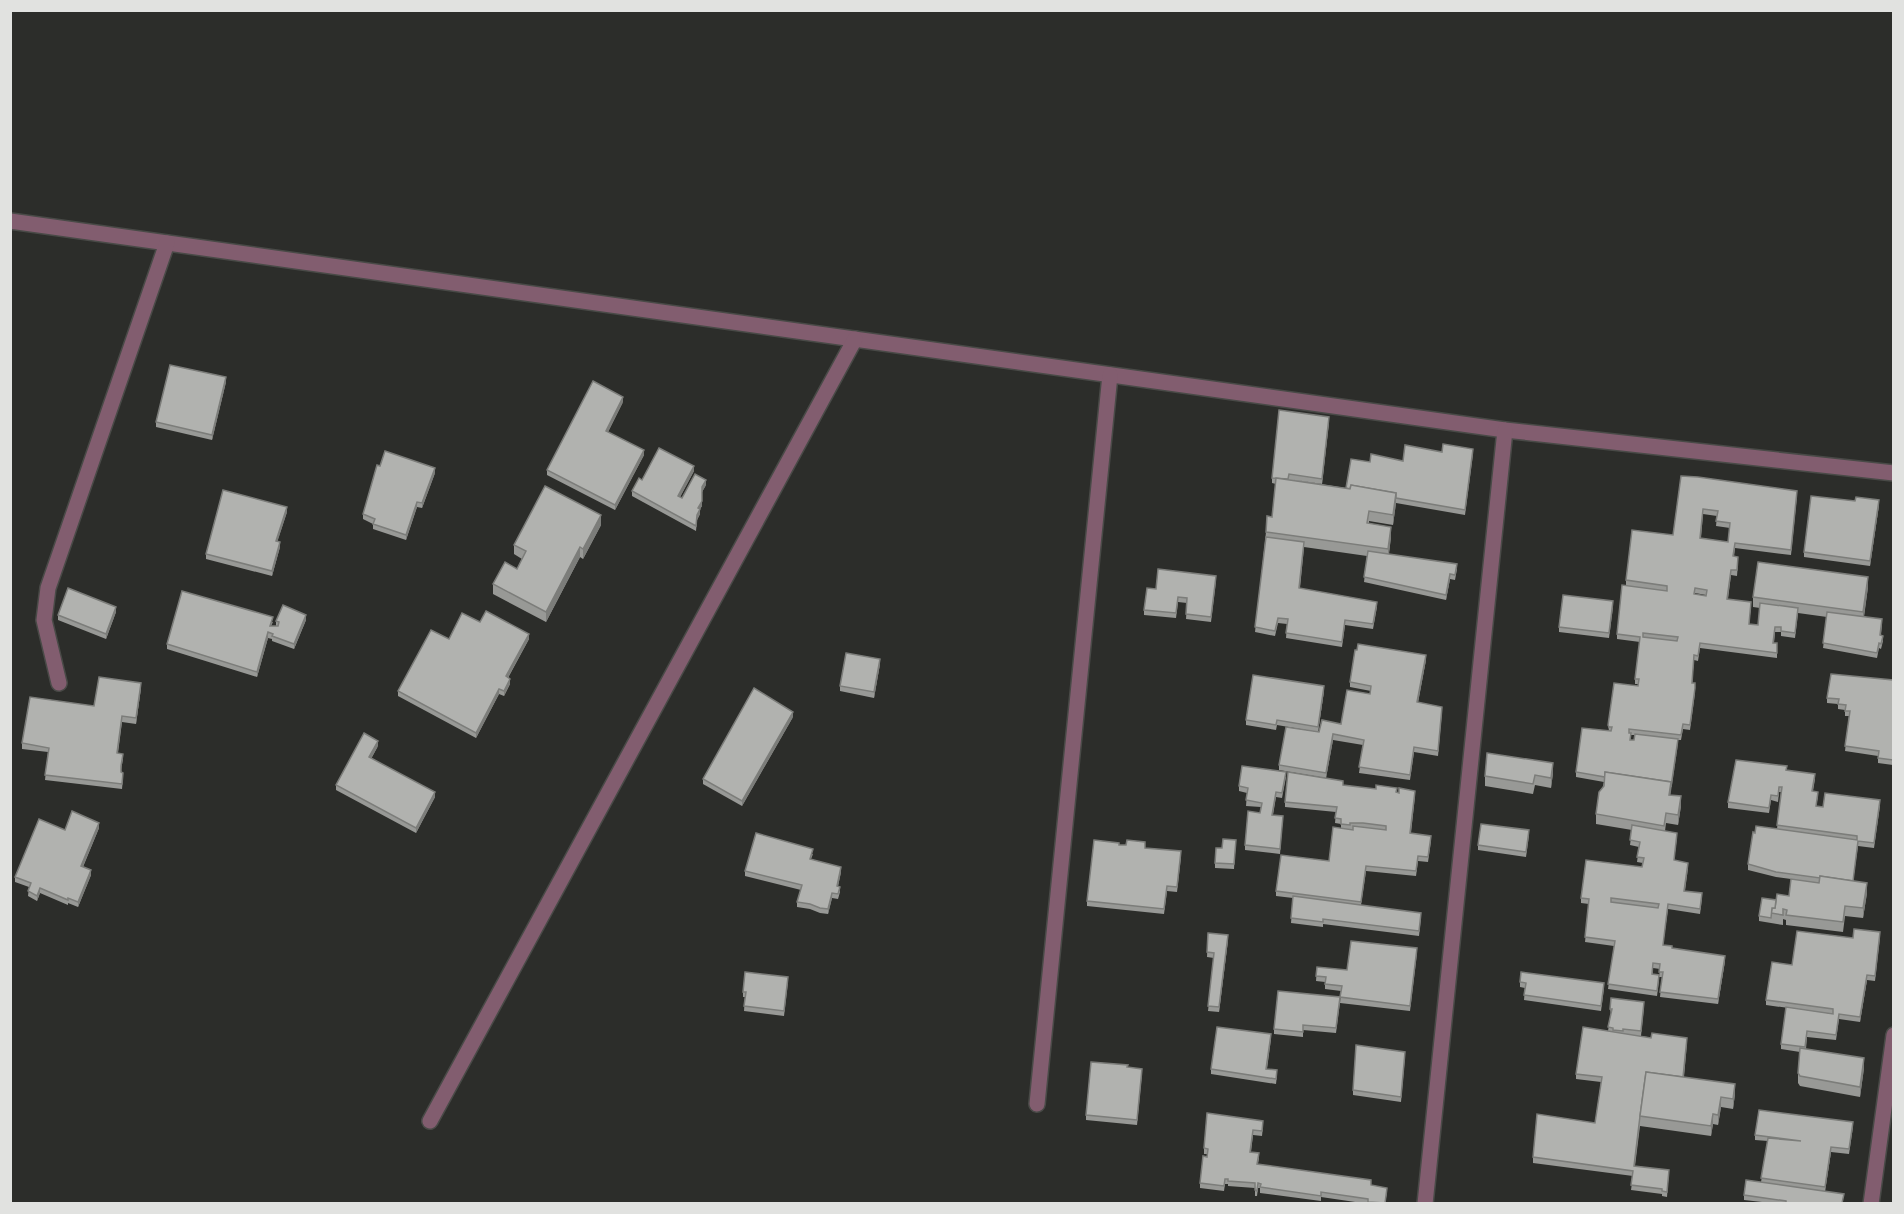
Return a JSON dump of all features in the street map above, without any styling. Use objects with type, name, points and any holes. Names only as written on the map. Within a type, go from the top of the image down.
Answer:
[{"type":"street","points":[[10,221],[1505,430],[1893,473]]},
{"type":"street","points":[[59,683],[44,620],[48,588],[167,243]]},
{"type":"street","points":[[430,1121],[855,339]]},
{"type":"street","points":[[1037,1104],[1110,375]]},
{"type":"street","points":[[1425,1203],[1505,430]]},
{"type":"street","points":[[1871,1203],[1893,1035]]},
{"type":"building","points":[[170,365],[226,377],[212,435],[156,422]]},
{"type":"building","points":[[593,381],[623,397],[606,431],[644,450],[615,505],[547,470]]},
{"type":"building","points":[[1279,410],[1329,417],[1322,479],[1289,474],[1288,479],[1272,478]]},
{"type":"building","points":[[1443,444],[1473,449],[1465,510],[1396,498],[1396,493],[1351,485],[1350,489],[1346,488],[1351,459],[1370,462],[1371,454],[1403,461],[1405,445],[1442,452]]},
{"type":"building","points":[[659,448],[694,466],[678,496],[682,498],[695,474],[706,480],[702,487],[702,501],[698,508],[700,509],[696,526],[632,491],[639,478],[642,480]]},
{"type":"building","points":[[385,451],[435,468],[422,503],[417,502],[406,535],[373,524],[375,519],[363,514],[377,465],[380,466]]},
{"type":"building","points":[[1681,476],[1797,491],[1791,550],[1735,543],[1733,556],[1738,557],[1737,570],[1731,570],[1727,599],[1751,602],[1749,624],[1758,625],[1760,603],[1798,608],[1795,633],[1781,631],[1781,627],[1775,627],[1773,643],[1777,643],[1777,653],[1700,643],[1698,656],[1694,655],[1692,683],[1695,683],[1695,688],[1690,725],[1683,724],[1681,735],[1629,729],[1630,740],[1634,740],[1635,734],[1678,739],[1671,787],[1671,782],[1605,772],[1605,777],[1576,772],[1582,728],[1611,731],[1612,727],[1608,725],[1614,683],[1638,686],[1639,679],[1635,679],[1640,637],[1617,634],[1622,585],[1667,591],[1667,586],[1626,580],[1632,530],[1673,535]],"holes":[[[1703,509],[1718,511],[1716,521],[1730,523],[1728,542],[1700,538]],[[1695,588],[1707,590],[1706,596],[1694,594]],[[1643,633],[1678,637],[1677,641],[1643,637]]]},
{"type":"building","points":[[1276,478],[1350,489],[1351,485],[1396,493],[1393,515],[1369,511],[1367,523],[1391,527],[1388,549],[1266,532],[1267,516],[1272,517]]},
{"type":"building","points":[[545,486],[601,515],[583,549],[580,547],[546,612],[493,584],[505,562],[517,569],[526,551],[514,545]]},
{"type":"building","points":[[223,490],[287,507],[276,541],[280,542],[272,571],[206,554]]},
{"type":"building","points":[[1811,496],[1855,501],[1856,497],[1879,500],[1870,561],[1804,552]]},
{"type":"building","points":[[1266,537],[1304,542],[1299,588],[1377,602],[1373,624],[1345,620],[1342,642],[1286,633],[1288,619],[1278,618],[1275,631],[1255,627]]},
{"type":"building","points":[[1368,551],[1457,564],[1455,575],[1450,574],[1446,595],[1364,577]]},
{"type":"building","points":[[1758,562],[1868,577],[1863,612],[1753,597]]},
{"type":"building","points":[[1158,569],[1216,576],[1211,617],[1186,614],[1187,598],[1178,597],[1176,613],[1144,610],[1147,588],[1156,589]]},
{"type":"building","points":[[68,588],[116,607],[106,634],[58,615]]},
{"type":"building","points":[[182,591],[273,617],[270,626],[278,626],[279,622],[276,621],[283,605],[306,615],[294,644],[272,636],[273,634],[268,632],[257,672],[167,644]]},
{"type":"building","points":[[1563,595],[1613,601],[1609,633],[1559,627]]},
{"type":"building","points":[[486,611],[529,634],[506,676],[510,679],[504,691],[499,689],[476,733],[398,691],[431,630],[449,639],[462,613],[480,622]]},
{"type":"building","points":[[1827,612],[1882,619],[1880,635],[1883,636],[1877,653],[1823,643]]},
{"type":"building","points":[[1358,644],[1426,655],[1417,702],[1442,707],[1438,751],[1414,747],[1410,775],[1359,767],[1364,740],[1333,734],[1326,773],[1279,765],[1286,727],[1319,732],[1322,720],[1341,724],[1347,690],[1370,694],[1371,686],[1350,682]]},
{"type":"building","points":[[846,653],[880,659],[874,692],[840,686]]},
{"type":"building","points":[[1831,674],[1893,680],[1893,760],[1878,758],[1879,751],[1845,746],[1850,711],[1845,711],[1846,705],[1838,704],[1839,699],[1827,698]]},
{"type":"building","points":[[1253,675],[1324,686],[1318,727],[1277,720],[1276,725],[1246,720]]},
{"type":"building","points":[[99,677],[141,683],[136,718],[122,716],[117,753],[123,754],[122,784],[45,775],[49,748],[22,743],[30,697],[94,706]]},
{"type":"building","points":[[754,688],[793,712],[742,801],[703,779]]},
{"type":"building","points":[[364,733],[378,741],[369,757],[435,792],[416,828],[336,785]]},
{"type":"building","points":[[1487,753],[1553,763],[1551,778],[1535,775],[1533,784],[1485,776]]},
{"type":"building","points":[[1736,760],[1787,766],[1786,770],[1815,774],[1812,791],[1818,792],[1816,806],[1823,807],[1825,793],[1880,800],[1874,843],[1858,841],[1853,881],[1776,872],[1748,864],[1756,826],[1857,840],[1857,836],[1777,825],[1782,787],[1779,787],[1778,796],[1771,795],[1769,808],[1728,802]]},
{"type":"building","points":[[1242,766],[1286,772],[1282,793],[1276,792],[1272,815],[1283,816],[1280,849],[1245,845],[1248,811],[1260,813],[1262,803],[1246,800],[1248,788],[1239,786]]},
{"type":"building","points":[[1288,772],[1343,781],[1343,785],[1376,789],[1376,785],[1397,788],[1396,792],[1399,793],[1399,788],[1415,791],[1410,833],[1431,836],[1428,857],[1418,856],[1416,871],[1366,866],[1361,902],[1276,891],[1281,855],[1329,861],[1333,827],[1353,830],[1353,826],[1386,830],[1386,826],[1363,823],[1341,824],[1341,819],[1335,818],[1337,807],[1285,802]]},
{"type":"building","points":[[1605,772],[1671,782],[1669,795],[1681,796],[1678,815],[1666,813],[1664,826],[1596,814],[1599,792],[1604,786]]},
{"type":"building","points":[[72,811],[99,823],[81,866],[91,870],[78,902],[40,888],[37,896],[28,891],[31,883],[15,877],[39,819],[65,830]]},
{"type":"building","points":[[1481,824],[1529,830],[1526,852],[1478,845]]},
{"type":"building","points":[[1632,825],[1677,833],[1674,860],[1688,863],[1684,891],[1702,893],[1700,909],[1668,904],[1663,945],[1725,956],[1718,999],[1660,992],[1663,972],[1659,972],[1660,964],[1653,963],[1652,974],[1659,975],[1657,991],[1608,984],[1615,941],[1585,937],[1589,899],[1581,898],[1586,860],[1642,867],[1644,858],[1637,857],[1640,842],[1630,840]],"holes":[[[1611,898],[1659,904],[1658,908],[1611,902]]]},
{"type":"building","points":[[756,833],[813,849],[810,859],[841,867],[837,886],[840,887],[838,894],[832,893],[828,909],[797,902],[802,885],[745,871]]},
{"type":"building","points":[[1223,839],[1236,840],[1234,864],[1215,863],[1216,848],[1222,848]]},
{"type":"building","points":[[1094,840],[1119,843],[1119,845],[1126,845],[1127,840],[1145,842],[1145,848],[1181,851],[1177,887],[1167,886],[1164,909],[1087,901]]},
{"type":"building","points":[[1820,876],[1867,883],[1863,908],[1845,906],[1843,922],[1786,915],[1787,910],[1783,909],[1783,915],[1771,913],[1772,908],[1775,908],[1777,894],[1789,896],[1791,879],[1819,883]]},
{"type":"building","points":[[1293,896],[1421,913],[1419,931],[1323,919],[1323,922],[1291,918]]},
{"type":"building","points":[[1762,898],[1776,900],[1771,918],[1759,916]]},
{"type":"building","points":[[1854,929],[1880,932],[1875,976],[1867,975],[1860,1017],[1839,1014],[1836,1035],[1807,1031],[1805,1047],[1781,1044],[1786,1007],[1833,1014],[1833,1009],[1766,1000],[1772,962],[1792,965],[1797,931],[1853,938]]},
{"type":"building","points":[[1208,933],[1228,935],[1219,1007],[1208,1006],[1214,953],[1207,952]]},
{"type":"building","points":[[1351,941],[1417,948],[1410,1006],[1340,997],[1342,986],[1325,984],[1326,977],[1316,976],[1317,967],[1347,970]]},
{"type":"building","points":[[745,972],[788,977],[784,1011],[744,1006]]},
{"type":"building","points":[[1521,972],[1604,983],[1601,1006],[1524,995],[1526,983],[1520,982]]},
{"type":"building","points":[[1278,991],[1340,997],[1336,1028],[1303,1025],[1303,1032],[1274,1029]]},
{"type":"building","points":[[1611,998],[1644,1002],[1641,1031],[1613,1030],[1608,1027],[1612,1009],[1610,1009]]},
{"type":"building","points":[[1217,1027],[1271,1034],[1266,1069],[1277,1070],[1276,1079],[1211,1069]]},
{"type":"building","points":[[1583,1027],[1651,1038],[1652,1033],[1687,1038],[1683,1077],[1646,1072],[1640,1116],[1634,1166],[1669,1170],[1667,1192],[1662,1189],[1631,1185],[1633,1171],[1533,1157],[1537,1114],[1595,1123],[1602,1077],[1576,1074]]},
{"type":"building","points":[[1356,1045],[1405,1052],[1401,1097],[1353,1090]]},
{"type":"building","points":[[1800,1048],[1864,1058],[1860,1087],[1800,1076],[1798,1073]]},
{"type":"building","points":[[1091,1062],[1128,1065],[1127,1067],[1142,1069],[1137,1120],[1086,1115]]},
{"type":"building","points":[[1646,1072],[1735,1084],[1733,1099],[1721,1097],[1718,1115],[1713,1114],[1711,1126],[1640,1116]]},
{"type":"building","points":[[1759,1110],[1853,1122],[1849,1149],[1831,1147],[1825,1187],[1761,1178],[1768,1138],[1801,1141],[1755,1135]]},
{"type":"building","points":[[1207,1113],[1263,1121],[1262,1131],[1253,1130],[1250,1152],[1259,1153],[1257,1164],[1371,1180],[1371,1185],[1387,1188],[1385,1203],[1368,1202],[1368,1199],[1321,1192],[1321,1196],[1260,1187],[1261,1184],[1258,1183],[1257,1191],[1255,1183],[1228,1181],[1228,1179],[1225,1179],[1224,1186],[1200,1183],[1203,1156],[1207,1157],[1208,1149],[1204,1148]]},
{"type":"building","points":[[1746,1180],[1844,1194],[1842,1203],[1786,1203],[1786,1201],[1744,1195]]}]
